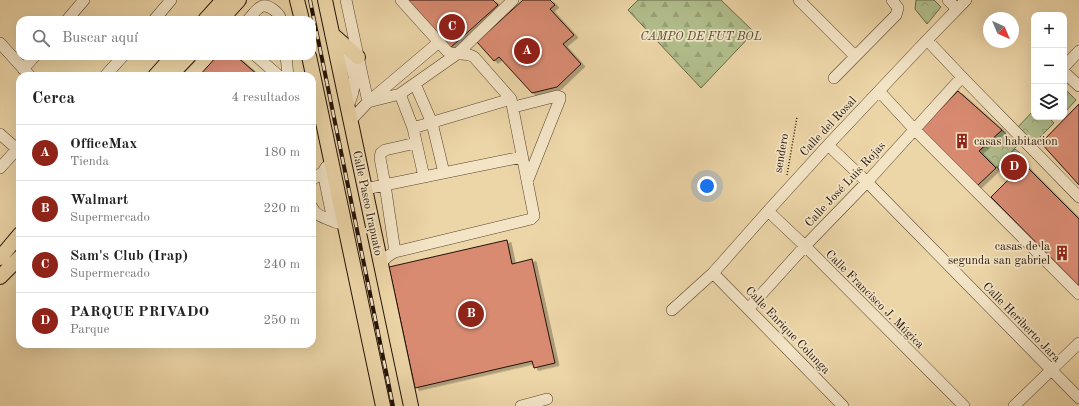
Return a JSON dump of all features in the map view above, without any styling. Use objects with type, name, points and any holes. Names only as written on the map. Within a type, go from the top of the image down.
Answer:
[{"type":"main road","points":[[208,16],[222,0]]},
{"type":"main road","points":[[225,16],[239,0]]},
{"type":"main road","name":"Calle Paseo Irapuato","points":[[325,0],[411,406]]},
{"type":"main road","points":[[297,2],[301,16]]},
{"type":"main road","points":[[333,39],[358,57]]},
{"type":"main road","points":[[159,72],[169,60]]},
{"type":"main road","points":[[174,72],[184,60]]},
{"type":"main road","points":[[310,60],[312,72]]},
{"type":"main road","points":[[316,89],[331,159],[339,224],[383,406]]},
{"type":"main road","points":[[0,258],[16,239]]},
{"type":"main road","points":[[0,278],[16,261]]},
{"type":"street","points":[[70,16],[84,0]]},
{"type":"street","points":[[157,16],[171,0]]},
{"type":"street","points":[[346,0],[368,102]]},
{"type":"street","points":[[381,264],[384,258],[395,252],[531,220],[534,216],[513,103],[474,57],[465,53],[452,54],[447,51],[401,0]]},
{"type":"street","points":[[368,102],[400,94],[415,84],[457,54],[513,0]]},
{"type":"street","points":[[799,0],[854,56]]},
{"type":"street","points":[[948,0],[957,9]]},
{"type":"street","name":"Calle del Rosal","points":[[672,310],[713,273],[828,145],[966,0]]},
{"type":"street","points":[[251,16],[261,5],[265,4],[268,4],[280,16]]},
{"type":"street","points":[[834,78],[896,15],[895,4]]},
{"type":"street","points":[[927,40],[1079,197]]},
{"type":"street","points":[[349,114],[368,102],[439,42]]},
{"type":"street","points":[[0,43],[26,72],[33,60]]},
{"type":"street","points":[[1067,64],[1079,51]]},
{"type":"street","points":[[109,72],[119,60]]},
{"type":"street","points":[[261,60],[274,72]]},
{"type":"street","points":[[286,60],[288,72]]},
{"type":"street","points":[[1067,75],[1079,86]]},
{"type":"street","name":"Calle José Luis Rojas","points":[[749,308],[805,246],[867,182],[962,77]]},
{"type":"street","points":[[415,84],[432,123],[444,173]]},
{"type":"street","points":[[879,91],[914,129],[1079,294]]},
{"type":"street","points":[[400,94],[413,128],[424,177]]},
{"type":"street","points":[[413,128],[513,103],[557,96],[560,97],[527,182]]},
{"type":"street","points":[[2,140],[16,148]]},
{"type":"street","points":[[395,252],[386,185],[380,158],[381,153],[385,150],[416,143]]},
{"type":"street","name":"Calle Heriberto Jara","points":[[828,145],[867,182],[1079,398]]},
{"type":"street","points":[[0,168],[16,150]]},
{"type":"street","points":[[365,189],[522,157]]},
{"type":"street","points":[[316,177],[323,172],[331,159]]},
{"type":"street","points":[[323,172],[339,224]]},
{"type":"street","name":"Calle Francisco J. Múgica","points":[[768,210],[964,406]]},
{"type":"street","points":[[316,214],[339,224]]},
{"type":"street","name":"Calle Enrique Colunga","points":[[713,273],[749,308],[843,406]]},
{"type":"street","points":[[1014,406],[1079,343]]},
{"type":"street","points":[[521,406],[547,399]]},
{"type":"path","name":"sendero","points":[[784,193],[797,117]]},
{"type":"green space","name":"CAMPO DE FUT BOL","points":[[638,0],[721,0],[754,32],[701,88],[628,10]]},
{"type":"green space","points":[[916,0],[934,0],[941,7],[927,24],[915,9]]},
{"type":"green space","points":[[1067,91],[1076,100],[1067,110]]},
{"type":"green space","points":[[1031,113],[1031,120],[1051,120],[1054,123],[1032,145],[1017,128]]},
{"type":"green space","points":[[1002,130],[1017,146],[996,168],[979,151]]},
{"type":"green space","points":[[1020,153],[1027,160],[1007,180],[1001,173]]},
{"type":"water","points":[[1015,149],[1020,153],[1001,173],[997,167]]},
{"type":"building","points":[[406,0],[493,0],[498,5],[450,48]]},
{"type":"building","points":[[523,0],[550,0],[555,5],[550,9],[574,35],[563,44],[581,64],[557,87],[532,93],[499,57],[494,61],[477,42]]},
{"type":"building","points":[[213,60],[241,60],[254,72],[203,72]]},
{"type":"building","name":"casas habitacion","points":[[958,91],[1002,130],[979,151],[996,168],[977,186],[921,129]]},
{"type":"building","points":[[1079,104],[1079,185],[1041,143],[1063,120],[1067,120],[1067,116]]},
{"type":"building","name":"casas de la segunda san gabriel","points":[[1024,164],[1079,219],[1079,286],[991,197]]},
{"type":"building","points":[[507,240],[512,264],[532,259],[555,363],[534,368],[532,361],[415,388],[389,267]]},
{"type":"railway","points":[[310,0],[313,16]]},
{"type":"railway","points":[[316,29],[393,406]]},
{"type":"place","name":"Sam's Club (Irap)","points":[[452,27]]},
{"type":"place","name":"OfficeMax","points":[[527,51]]},
{"type":"place","name":"casas habitacion","points":[[962,141]]},
{"type":"place","name":"PARQUE PRIVADO","points":[[1014,167]]},
{"type":"place","name":"casas de la segunda san gabriel","points":[[1062,253]]},
{"type":"place","name":"Walmart","points":[[471,314]]}]
